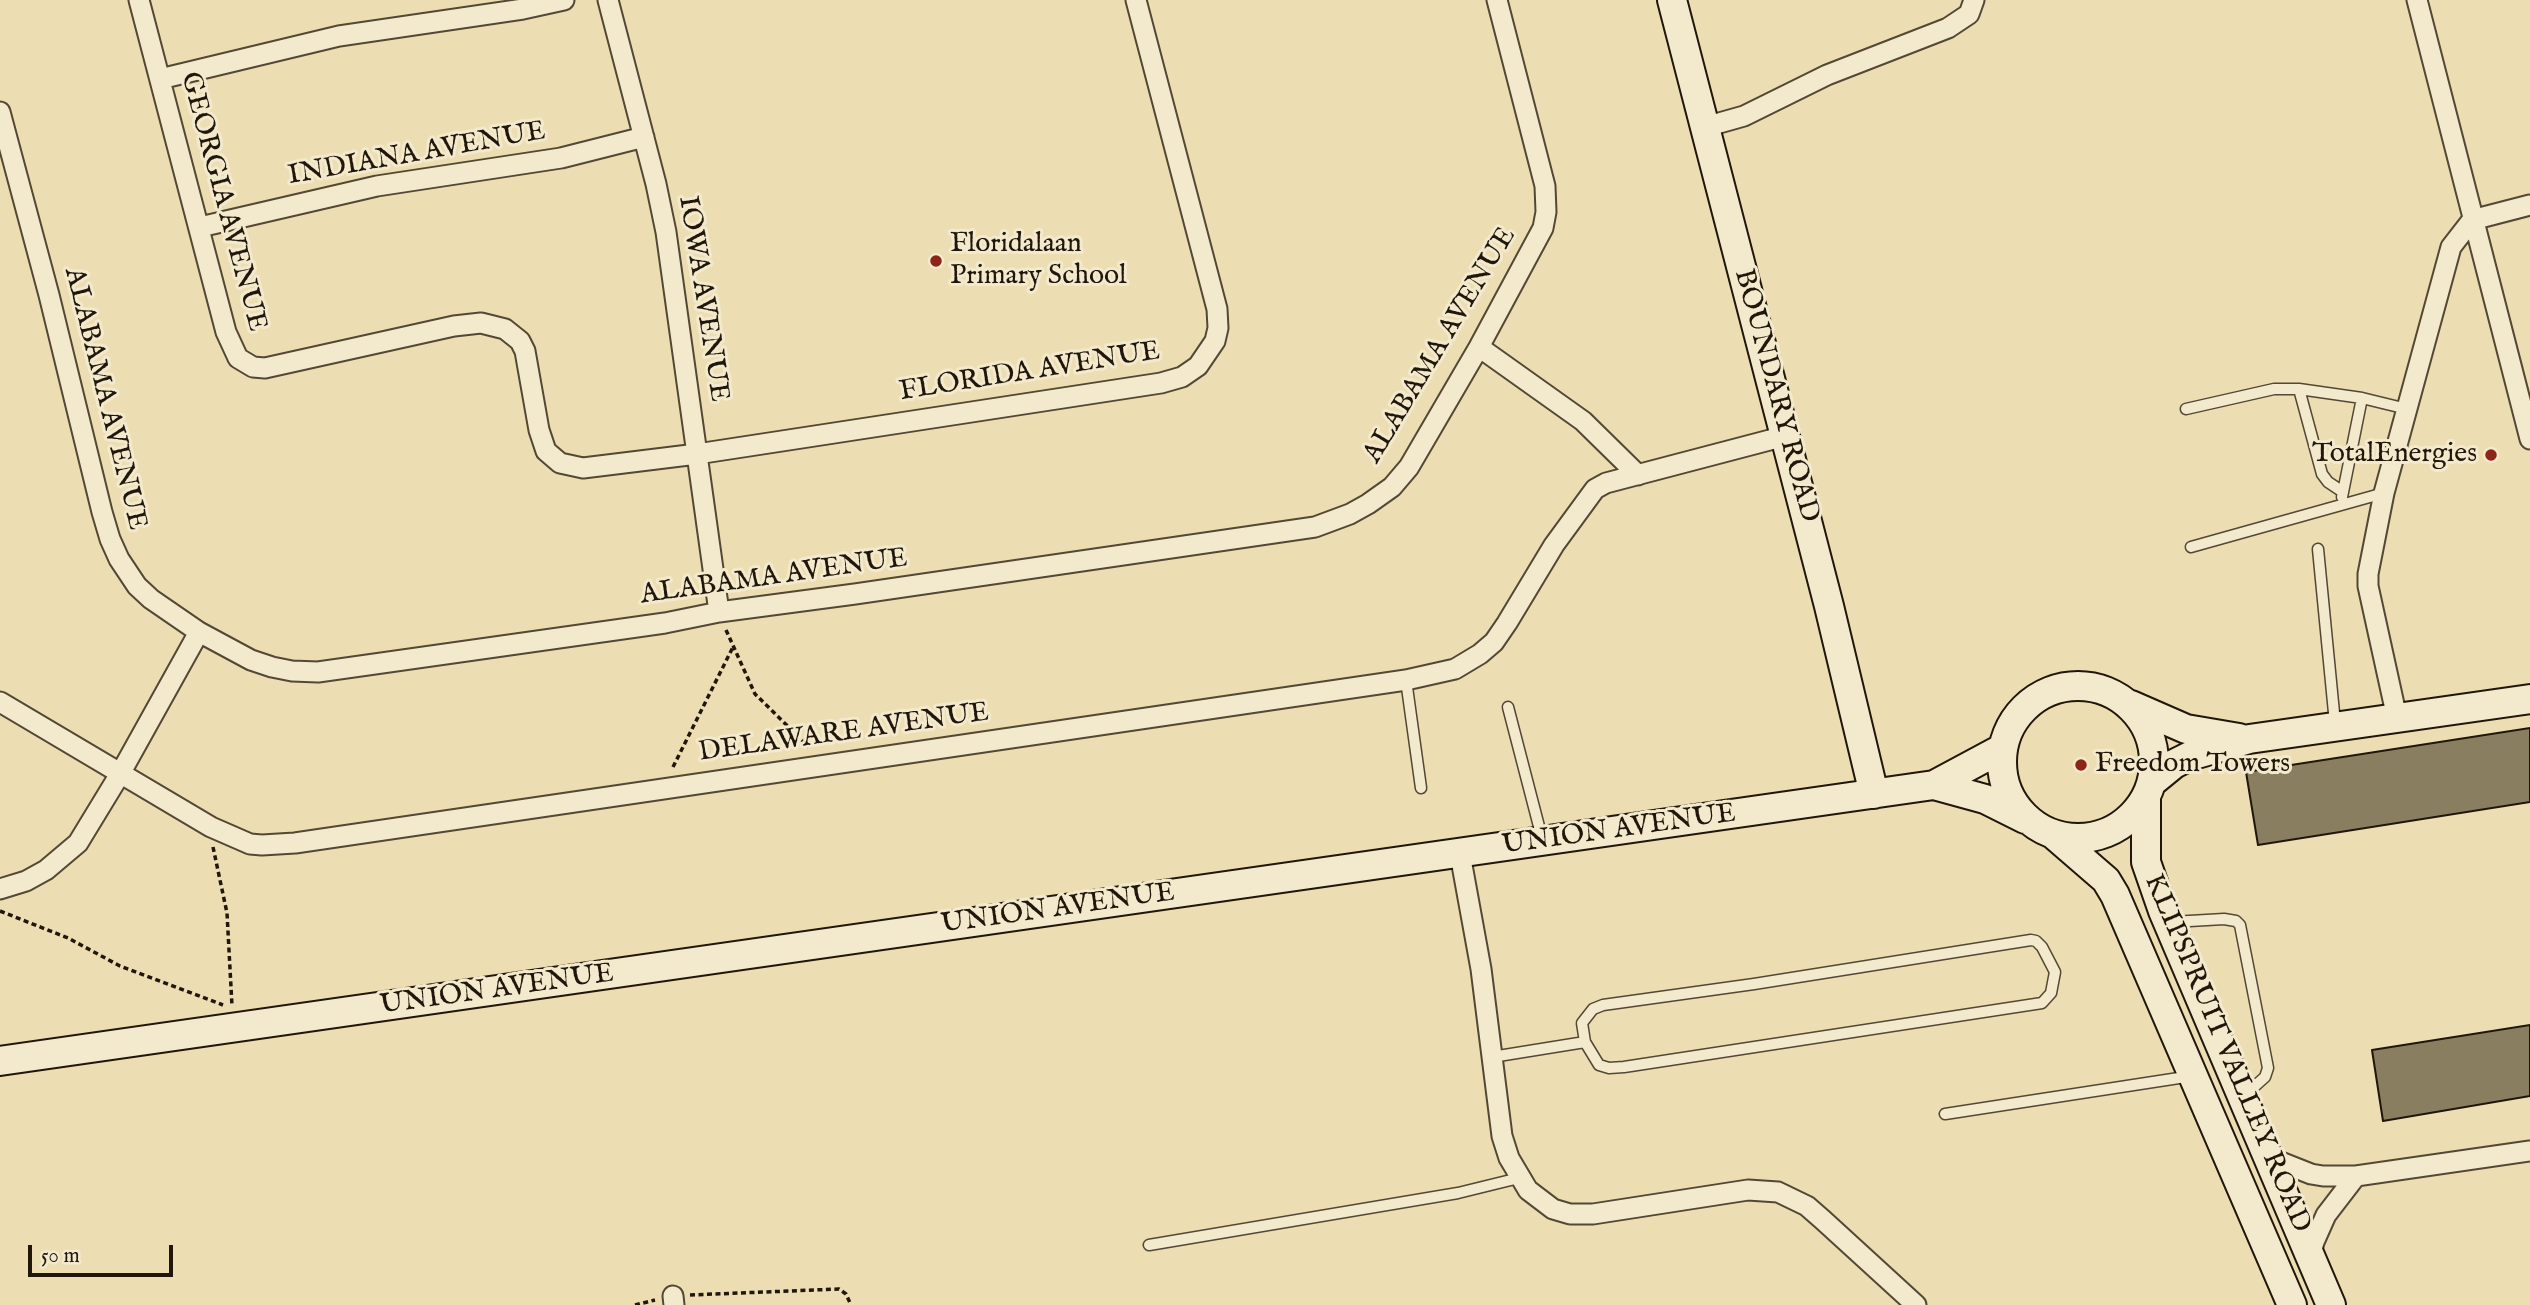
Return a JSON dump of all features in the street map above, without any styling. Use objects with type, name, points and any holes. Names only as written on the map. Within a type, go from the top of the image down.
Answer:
[{"type":"street","name":"GEORGIA AVENUE","points":[[139,0],[232,347],[238,358],[253,367],[277,367],[454,326],[481,323],[493,325],[505,329],[520,341],[527,361],[542,441],[546,451],[559,463],[583,468],[696,454]]},
{"type":"street","points":[[160,79],[339,36],[523,9],[564,0]]},
{"type":"street","name":"IOWA AVENUE","points":[[608,0],[666,232],[719,612]]},
{"type":"street","name":"FLORIDA AVENUE","points":[[696,454],[1161,383],[1182,377],[1198,366],[1215,341],[1218,328],[1217,309],[1136,0]]},
{"type":"street","name":"ALABAMA AVENUE","points":[[0,112],[6,159],[49,295],[110,539],[119,559],[137,586],[166,611],[199,632],[251,660],[272,667],[318,673],[652,625],[719,612],[1301,529],[1331,522],[1368,504],[1402,478],[1479,347],[1543,228],[1546,212],[1545,186],[1497,0]]},
{"type":"street","name":"BOUNDARY ROAD","points":[[1672,0],[1786,436],[1874,794]]},
{"type":"street","points":[[1705,127],[1744,116],[1827,75],[1948,28],[1969,13],[1974,0]]},
{"type":"street","points":[[2417,0],[2472,220],[2525,394],[2530,439]]},
{"type":"street","name":"INDIANA AVENUE","points":[[200,227],[377,186],[561,158],[644,137]]},
{"type":"street","points":[[2397,718],[2368,586],[2384,493],[2446,259],[2457,236],[2472,220],[2530,205]]},
{"type":"street","points":[[1479,347],[1583,421],[1638,475]]},
{"type":"street","name":"DELAWARE AVENUE","points":[[0,702],[211,827],[250,844],[276,845],[1406,680],[1455,669],[1480,654],[1507,623],[1554,545],[1595,489],[1606,483],[1786,436]]},
{"type":"street","points":[[0,889],[26,881],[63,858],[92,824],[199,632]]},
{"type":"street","points":[[2249,739],[2186,729],[2104,690],[2078,686],[2052,690],[2029,703],[2012,724],[2003,748],[2002,769],[2006,789],[2016,808],[2042,829],[2075,839],[2116,829],[2133,816],[2149,790],[2174,764],[2190,756],[2249,739],[2530,699]]},
{"type":"street","points":[[2127,703],[2142,719],[2151,739],[2155,761],[2149,790]]},
{"type":"street","name":"UNION AVENUE","points":[[0,1061],[1934,785],[2003,748]]},
{"type":"street","name":"UNION AVENUE","points":[[1934,785],[1985,799],[2042,829]]},
{"type":"street","name":"KLIPSPRUIT VALLEY ROAD","points":[[2149,790],[2146,862],[2168,923],[2331,1305]]},
{"type":"street","name":"KLIPSPRUIT VALLEY ROAD","points":[[2042,829],[2106,880],[2115,895],[2291,1305]]},
{"type":"street","points":[[1460,854],[1480,968],[1502,1136],[1519,1178],[1539,1200],[1553,1209],[1570,1214],[1593,1214],[1748,1190],[1778,1192],[1799,1202],[1823,1220],[1916,1305]]},
{"type":"street","name":"UNION AVENUE","points":[[0,1074],[182,1035]]},
{"type":"street","points":[[2268,1157],[2311,1174],[2356,1176],[2530,1151]]},
{"type":"street","points":[[2311,1257],[2314,1242],[2326,1215],[2356,1176]]},
{"type":"lane","points":[[2186,409],[2274,389],[2299,388],[2362,398],[2407,409]]},
{"type":"lane","points":[[2299,388],[2322,474],[2328,482],[2343,492]]},
{"type":"lane","points":[[2340,505],[2362,398]]},
{"type":"lane","points":[[2191,547],[2384,493]]},
{"type":"lane","points":[[2318,549],[2336,727]]},
{"type":"lane","points":[[1406,680],[1421,788]]},
{"type":"lane","points":[[1508,707],[1543,842]]},
{"type":"lane","points":[[2168,923],[2224,919],[2236,921],[2241,925],[2268,1068],[2265,1077],[2243,1097]]},
{"type":"lane","points":[[2031,940],[2042,947],[2055,972],[2051,993],[2042,1003],[1624,1067],[1609,1068],[1600,1065],[1585,1042],[1582,1023],[1591,1011],[1602,1005],[2031,940]]},
{"type":"lane","points":[[1492,1057],[1585,1042]]},
{"type":"lane","points":[[1945,1114],[2192,1076]]},
{"type":"lane","points":[[1149,1245],[1458,1193],[1519,1178]]},
{"type":"path","points":[[719,612],[755,694],[803,743],[831,765]]},
{"type":"path","points":[[662,789],[733,647]]},
{"type":"path","points":[[0,911],[68,938],[120,966],[232,1008],[227,913],[215,861],[211,827]]},
{"type":"path","points":[[635,1305],[839,1289],[846,1294],[851,1305]]},
{"type":"building","points":[[2530,728],[2530,802],[2258,845],[2246,772]]},
{"type":"building","points":[[2530,1025],[2530,1096],[2383,1121],[2372,1050]]},
{"type":"place","name":"Floridalaan Primary School","points":[[936,261]]},
{"type":"place","name":"TotalEnergies","points":[[2491,455]]},
{"type":"place","name":"Freedom Towers","points":[[2081,765]]}]
